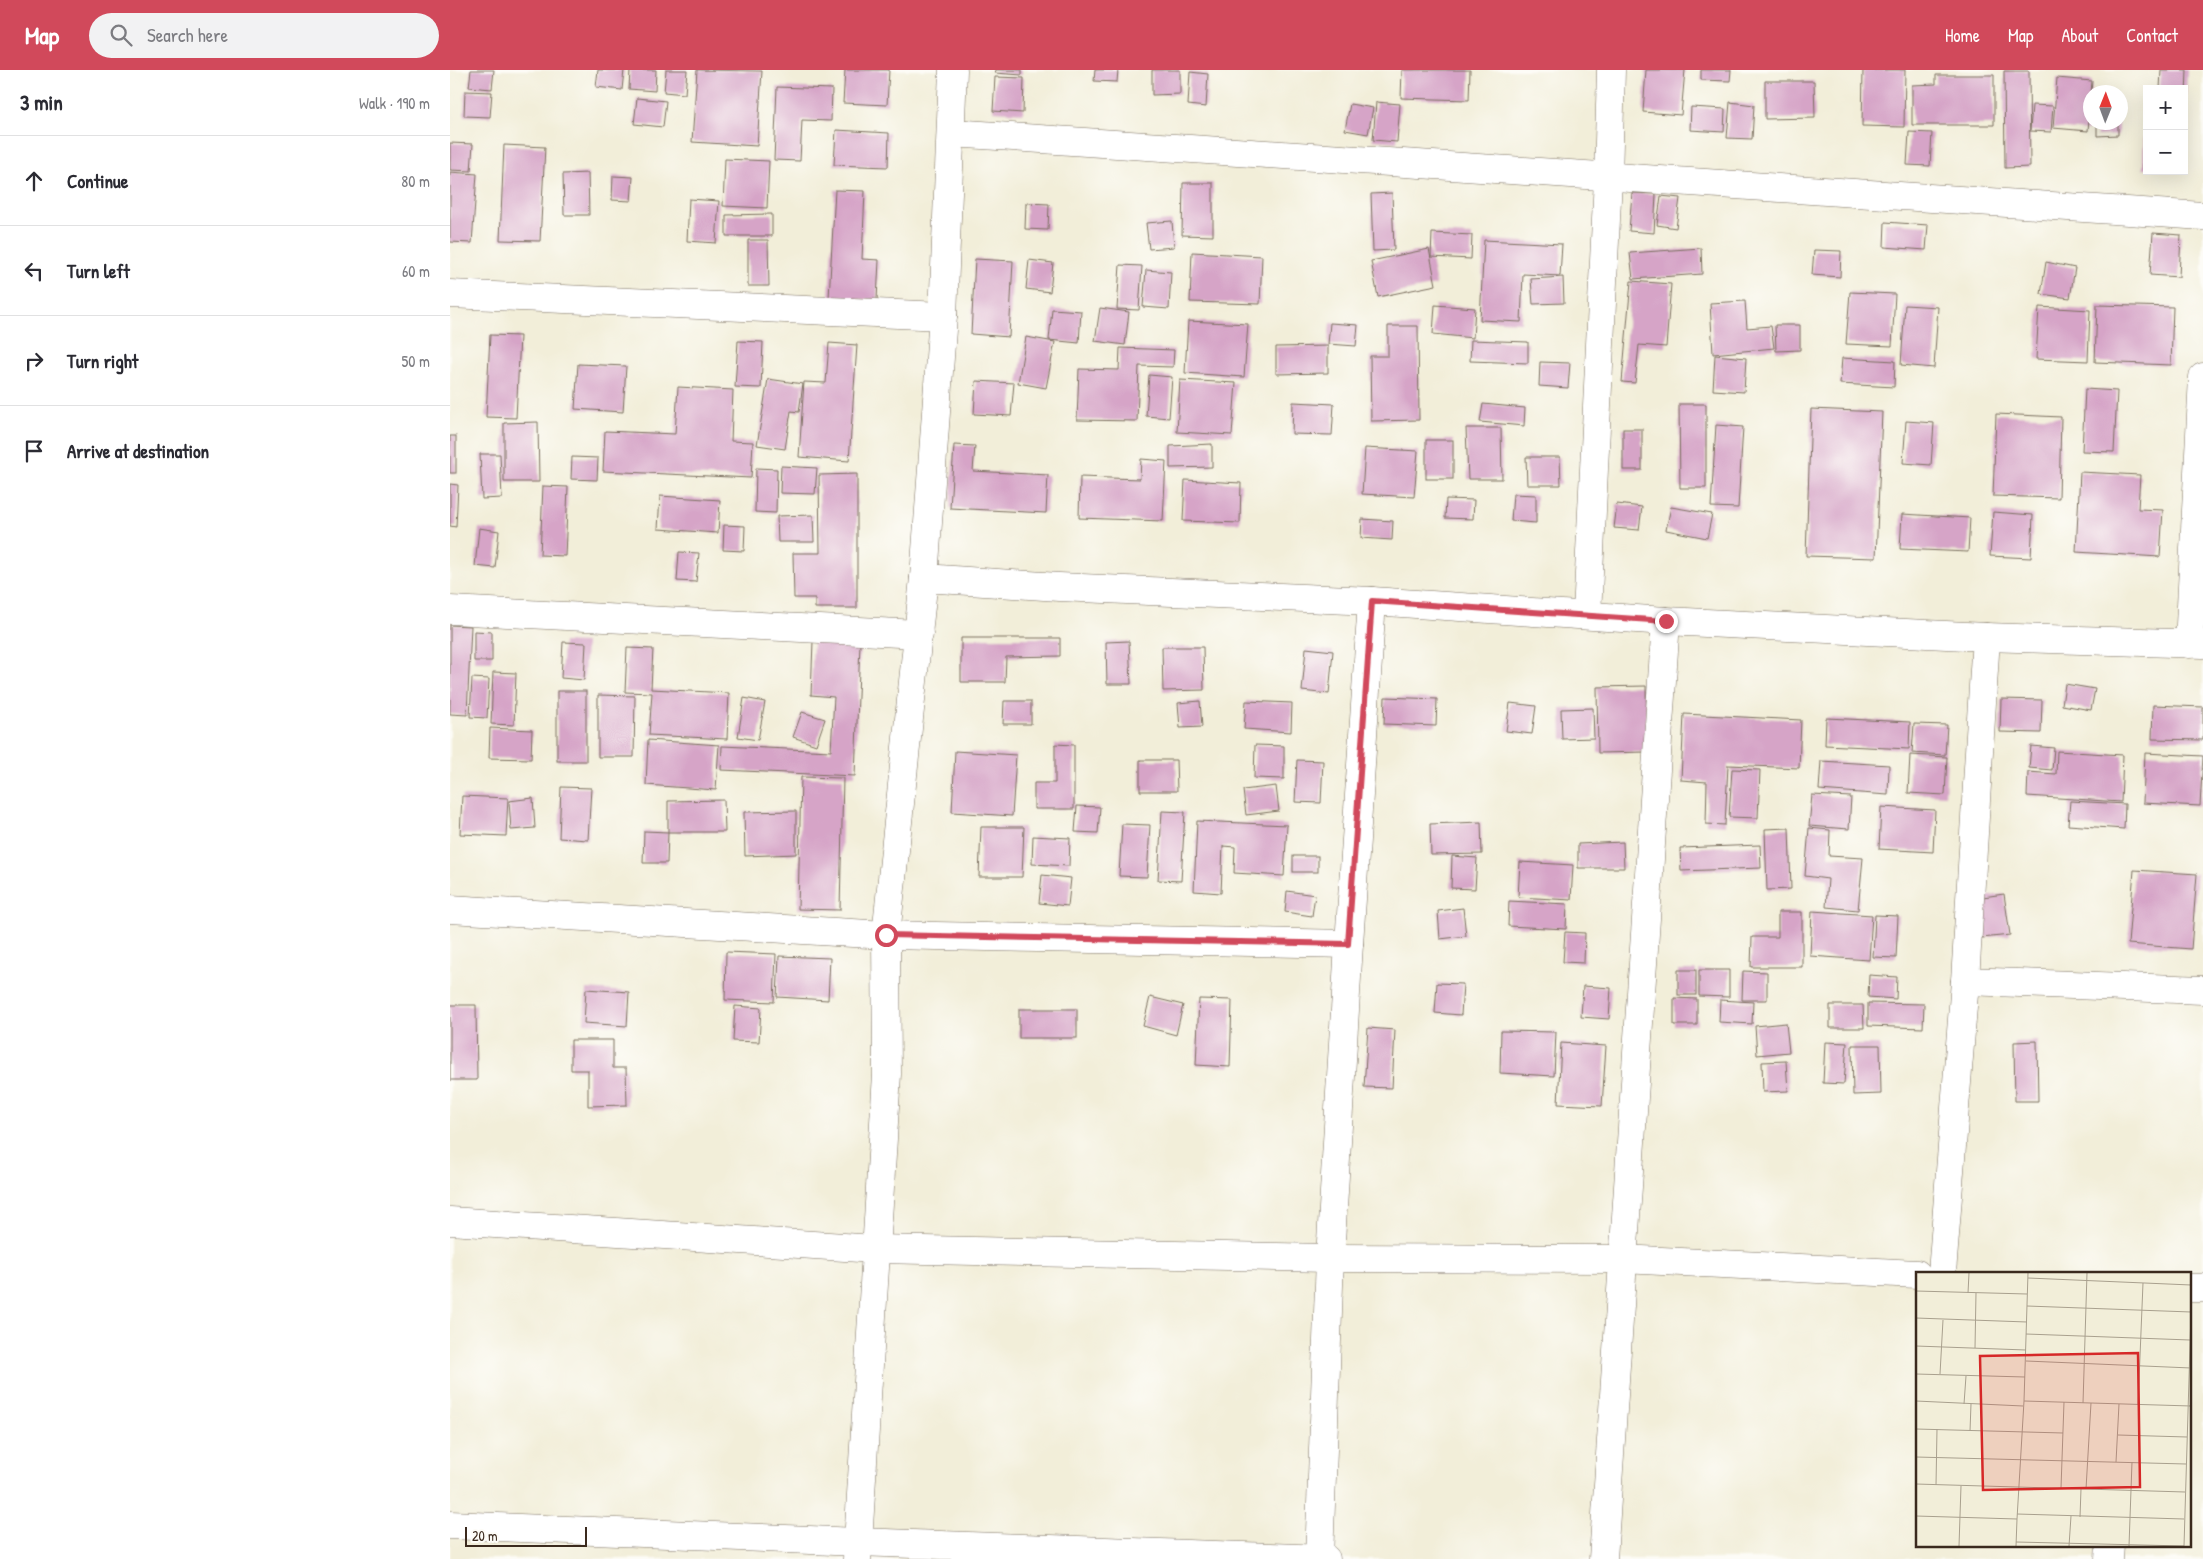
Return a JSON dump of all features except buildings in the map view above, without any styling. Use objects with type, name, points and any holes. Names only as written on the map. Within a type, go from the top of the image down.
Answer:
[{"type":"street","points":[[858,1551],[874,1249],[887,1074],[886,935],[924,578],[943,316],[953,70]]},
{"type":"street","points":[[1587,615],[1608,178],[1611,70]]},
{"type":"street","points":[[951,133],[2203,216]]},
{"type":"street","points":[[450,294],[943,316]]},
{"type":"street","points":[[924,578],[1059,587],[1372,601],[1666,621],[1986,637],[2196,644],[2203,377]]},
{"type":"street","points":[[1319,1559],[1330,1258],[1348,944],[1372,601]]},
{"type":"street","points":[[450,610],[919,634]]},
{"type":"street","points":[[1603,1559],[1666,621]]},
{"type":"street","points":[[1942,1272],[1965,980],[1986,637]]},
{"type":"street","points":[[450,909],[886,935],[1348,944]]},
{"type":"street","points":[[1965,980],[2203,990]]},
{"type":"street","points":[[450,1222],[874,1249],[1330,1258],[1622,1259],[1916,1274]]},
{"type":"street","points":[[2190,1288],[2203,1288]]},
{"type":"street","points":[[450,1525],[858,1551],[1326,1559]]},
{"type":"street","points":[[2109,1559],[2110,1546]]},
{"type":"route","points":[[886,935],[1348,944],[1372,601],[1666,621]]}]
